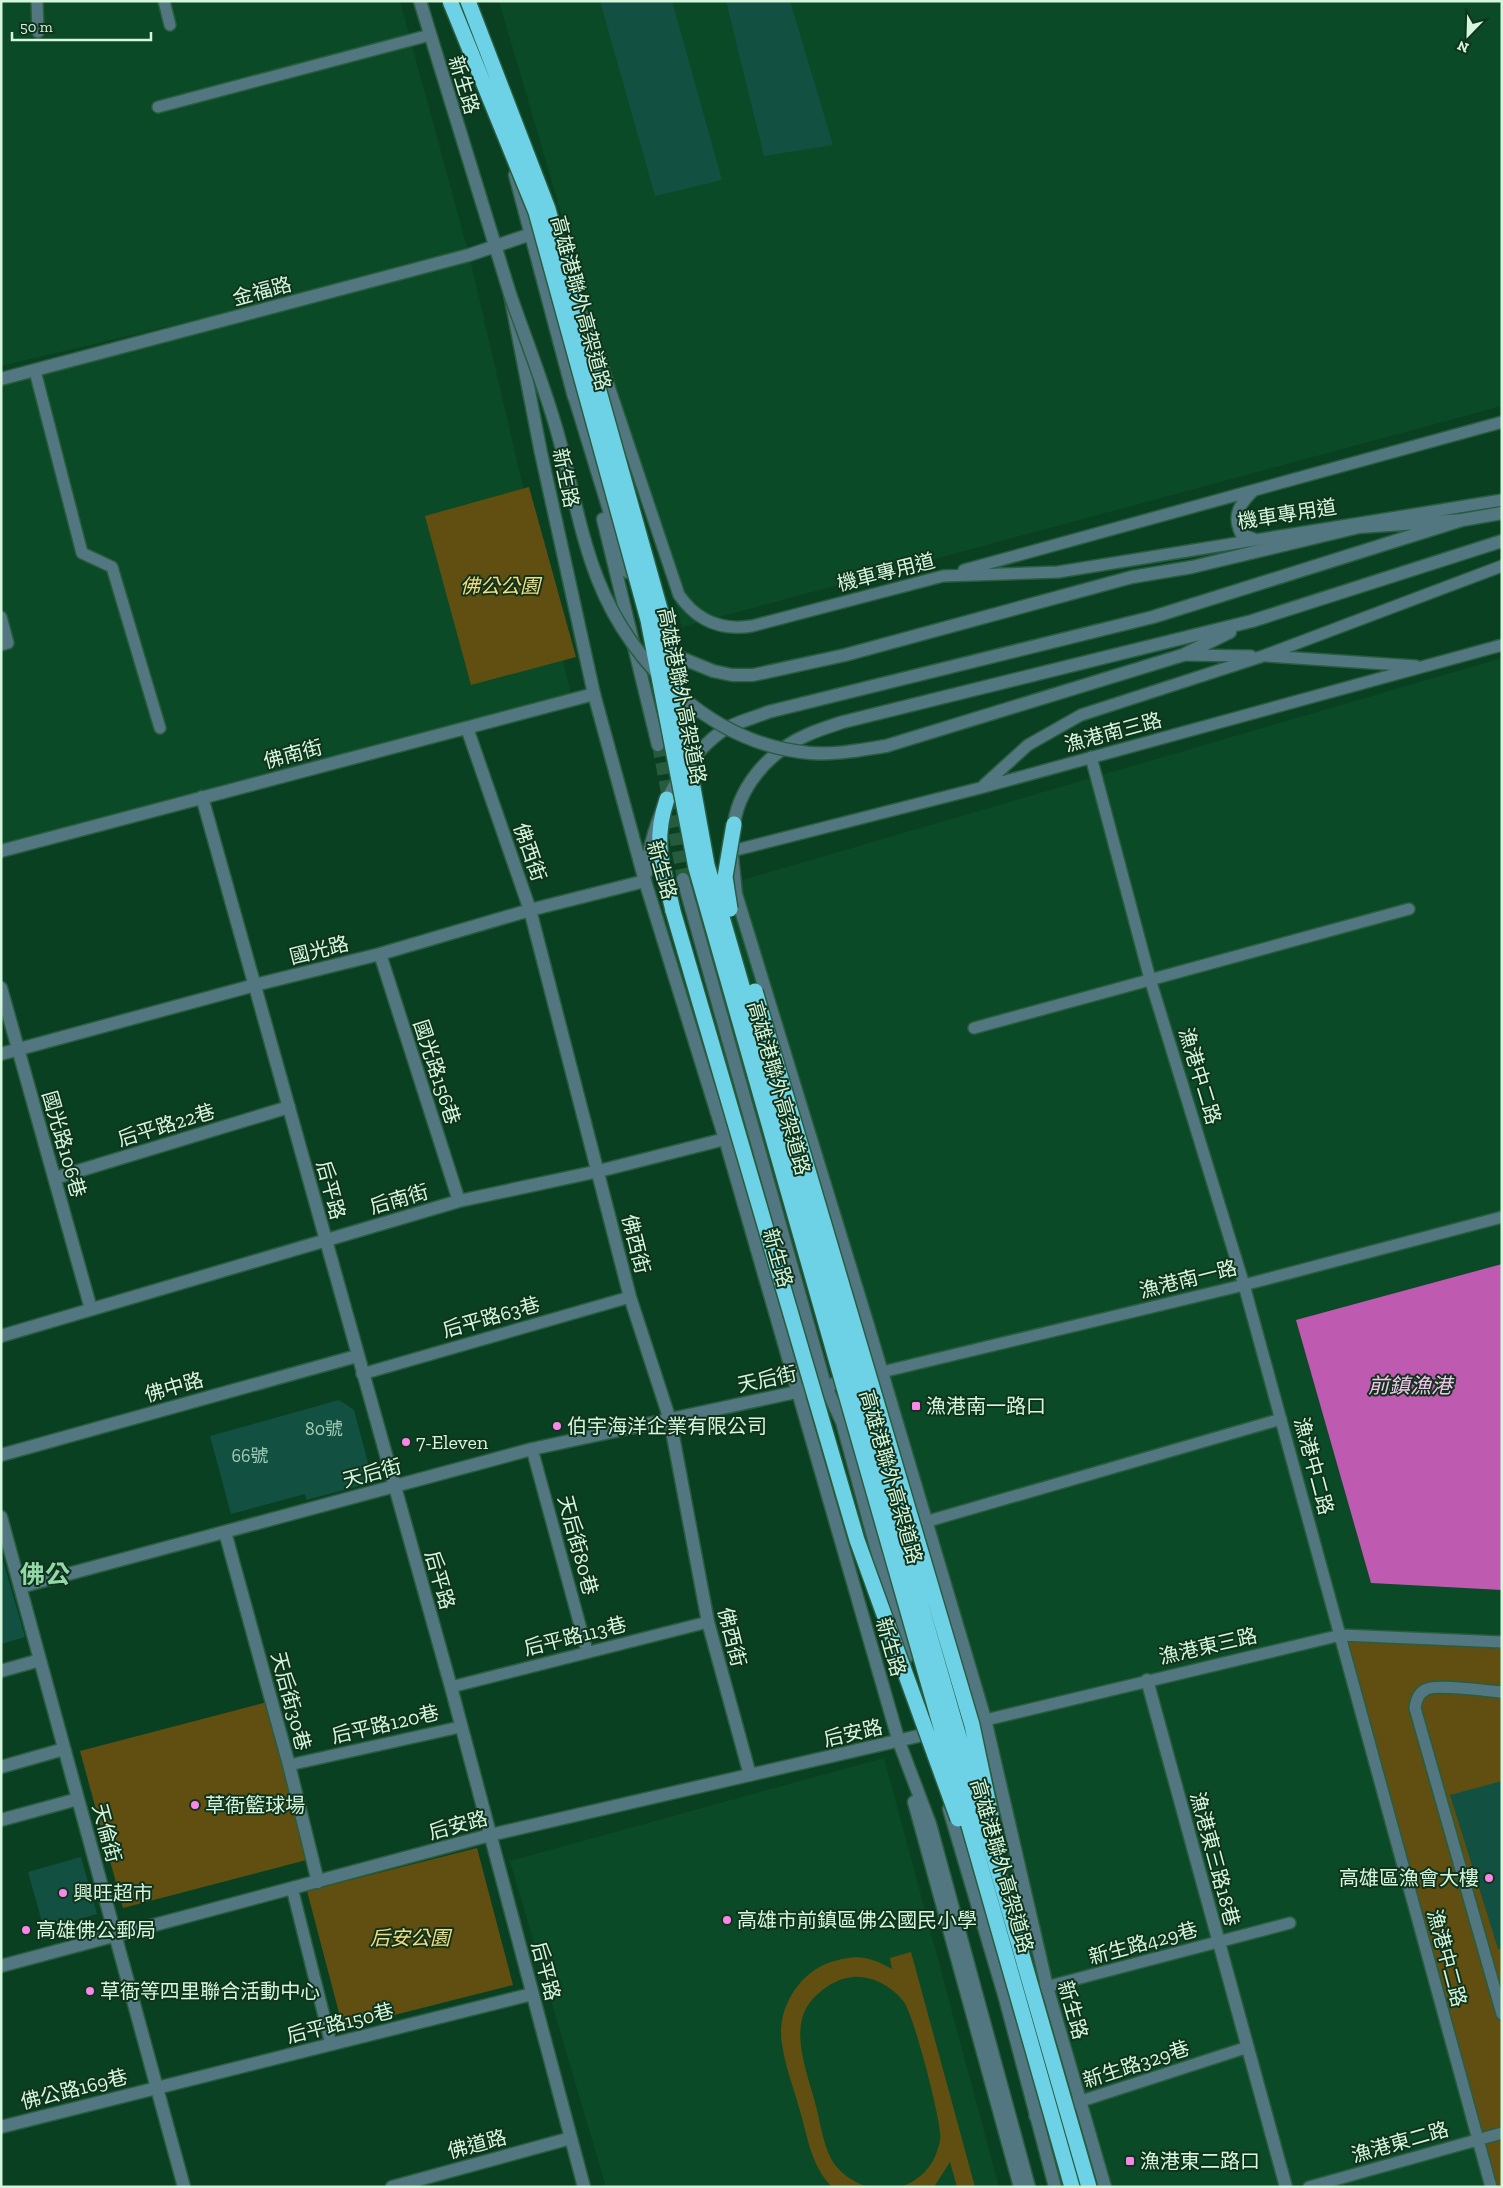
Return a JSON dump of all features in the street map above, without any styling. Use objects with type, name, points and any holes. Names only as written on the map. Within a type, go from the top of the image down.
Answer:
[{"type":"highway","name":"高雄港聯外高架道路","points":[[450,1],[536,212],[648,620],[696,868],[1010,1940],[1089,2187]]},
{"type":"highway","name":"高雄港聯外高架道路","points":[[468,1],[548,209],[662,616],[707,865],[1010,1940],[1072,2187]]},
{"type":"highway","points":[[667,798],[658,828],[658,842],[673,911],[857,1540],[1010,1940]]},
{"type":"highway","points":[[734,824],[725,877],[726,896],[972,1725],[1010,1940]]},
{"type":"street","name":"新生路","points":[[420,1],[510,294],[541,453],[594,694],[645,881],[725,1139],[899,1742],[1020,2187]]},
{"type":"street","name":"新生路","points":[[468,1],[572,389],[658,745]]},
{"type":"street","name":"金福路","points":[[1,379],[494,247],[531,234]]},
{"type":"street","points":[[510,294],[557,430],[598,580],[614,617],[651,668],[680,696],[710,719],[736,733],[770,745],[810,753],[846,753],[886,746],[1183,655],[1252,621],[1502,541]]},
{"type":"street","points":[[572,389],[638,605],[646,624],[657,641],[674,655],[693,665],[732,675],[753,675],[845,655],[1132,578],[1192,567],[1359,527],[1462,520]]},
{"type":"street","points":[[645,881],[648,852],[667,798],[697,754],[723,731],[768,712],[1153,617],[1462,520],[1502,512]]},
{"type":"street","name":"新生路","points":[[1106,2187],[1047,1987],[984,1719],[867,1322],[736,894],[732,851],[734,824],[741,798],[754,777],[771,758],[806,735],[844,722],[1252,621]]},
{"type":"street","name":"佛南街","points":[[1,851],[594,694]]},
{"type":"street","name":"佛西街","points":[[466,728],[530,910],[599,1171],[630,1297],[670,1420],[708,1622],[750,1775]]},
{"type":"street","name":"后平路","points":[[202,797],[451,1688],[584,2187]]},
{"type":"street","name":"新生路","points":[[683,879],[825,1385],[842,1422],[927,1734],[1005,1998],[1055,2187]]},
{"type":"street","name":"國光路","points":[[1,1054],[255,985],[380,954],[530,910],[645,881]]},
{"type":"street","name":"國光路156巷","points":[[380,954],[459,1202]]},
{"type":"street","name":"國光路106巷","points":[[1,988],[91,1309]]},
{"type":"street","name":"后平路22巷","points":[[55,1178],[289,1107]]},
{"type":"street","name":"后南街","points":[[1,1336],[326,1239],[459,1202],[599,1171],[725,1139]]},
{"type":"street","name":"新生路","points":[[842,1422],[867,1322]]},
{"type":"street","name":"佛中路","points":[[1,1456],[358,1356]]},
{"type":"street","name":"天后街","points":[[20,1587],[532,1449],[853,1380],[882,1372]]},
{"type":"street","name":"天倫街","points":[[1,1517],[184,2187]]},
{"type":"street","name":"天后街30巷","points":[[225,1532],[289,1765],[318,1882]]},
{"type":"street","points":[[1,1671],[40,1660]]},
{"type":"street","name":"漁港東三路18巷","points":[[1147,1680],[1286,2187]]},
{"type":"street","name":"后安路","points":[[1,1966],[490,1835],[927,1734]]},
{"type":"street","name":"新生路","points":[[899,1742],[930,1824],[1029,2187]]},
{"type":"street","points":[[1,1767],[64,1749]]},
{"type":"street","points":[[1,1820],[78,1799]]},
{"type":"street","name":"后平路150巷","points":[[156,2088],[532,1994]]},
{"type":"street","name":"佛公路169巷","points":[[1,2127],[156,2088]]},
{"type":"street","name":"佛道路","points":[[392,2187],[571,2138]]},
{"type":"lane","points":[[37,1],[38,32]]},
{"type":"lane","points":[[164,1],[170,26]]},
{"type":"lane","points":[[158,107],[430,35]]},
{"type":"lane","name":"機車專用道","points":[[531,234],[588,324],[679,594],[694,613],[712,623],[742,627],[943,576],[1058,572],[1502,500]]},
{"type":"lane","points":[[35,371],[82,553],[112,567],[160,728]]},
{"type":"lane","points":[[943,576],[1502,422]]},
{"type":"lane","points":[[1254,490],[1240,504],[1236,524],[1241,534],[1254,539]]},
{"type":"lane","points":[[980,788],[1028,745],[1081,715],[1263,656],[1502,566]]},
{"type":"lane","points":[[1,617],[8,643],[1,645]]},
{"type":"lane","name":"漁港南三路","points":[[732,851],[980,788],[1502,645]]},
{"type":"lane","points":[[1183,655],[1263,656],[1426,667]]},
{"type":"lane","name":"漁港中二路","points":[[1091,757],[1150,979],[1244,1285],[1491,2187]]},
{"type":"lane","points":[[974,1028],[1409,910]]},
{"type":"lane","name":"漁港南一路","points":[[882,1372],[1244,1285],[1502,1217]]},
{"type":"lane","name":"后平路63巷","points":[[362,1374],[630,1297]]},
{"type":"lane","points":[[873,1536],[1281,1419]]},
{"type":"lane","name":"天后街80巷","points":[[532,1449],[587,1651]]},
{"type":"lane","name":"后平路113巷","points":[[451,1688],[587,1651],[708,1622]]},
{"type":"lane","name":"漁港東三路","points":[[927,1734],[1341,1635],[1502,1642]]},
{"type":"lane","points":[[1502,1692],[1433,1688],[1421,1693],[1416,1700],[1415,1708],[1502,2014]]},
{"type":"lane","name":"后平路120巷","points":[[289,1765],[460,1727]]},
{"type":"lane","points":[[292,1888],[331,2044]]},
{"type":"lane","name":"新生路429巷","points":[[1005,1998],[1290,1923]]},
{"type":"lane","name":"新生路329巷","points":[[1035,2116],[1248,2047]]},
{"type":"lane","name":"漁港東二路","points":[[1309,2187],[1502,2133]]},
{"type":"shaded area","points":[[1,1],[400,1],[469,255],[572,698],[1,848],[1,384],[449,260],[1,366]]},
{"type":"shaded area","points":[[499,1],[1502,1],[1502,406],[682,627]]},
{"type":"shaded area","points":[[1502,658],[1502,1264],[1297,1321],[1371,1583],[1502,1590],[1502,2187],[1082,2187],[708,890]]},
{"type":"shaded area","name":"高雄市前鎮區佛公國民小學","points":[[884,1758],[999,2187],[606,2187],[510,1861]]},
{"type":"green space","name":"佛公公園","points":[[529,487],[576,657],[471,685],[425,516]]},
{"type":"green space","points":[[1341,1635],[1502,1642],[1502,2187],[1491,2187]]},
{"type":"green space","name":"草衙籃球場","points":[[267,1702],[310,1859],[123,1908],[80,1751]]},
{"type":"green space","name":"后安公園","points":[[477,1848],[513,1985],[343,2028],[307,1891]]},
{"type":"green space","points":[[911,1952],[975,2187],[957,2187],[950,2162],[934,2187],[901,2187],[920,2177],[936,2155],[940,2135],[931,2086],[920,2044],[904,2002],[894,1991],[881,1983],[867,1978],[852,1977],[830,1985],[808,2004],[800,2032],[804,2062],[823,2138],[832,2160],[843,2173],[867,2187],[832,2187],[819,2170],[811,2151],[785,2061],[781,2031],[782,2018],[786,2006],[799,1984],[819,1967],[831,1962],[856,1957],[876,1961],[892,1969],[890,1958]]},
{"type":"water","name":"前鎮漁港","points":[[1502,1264],[1502,1590],[1371,1583],[1296,1320]]},
{"type":"building","points":[[600,1],[672,1],[722,180],[655,196]]},
{"type":"building","points":[[726,1],[790,1],[833,145],[764,156]]},
{"type":"building","points":[[339,1400],[354,1410],[371,1474],[362,1485],[306,1500],[305,1494],[231,1514],[210,1436]]},
{"type":"building","points":[[1,1554],[25,1637],[1,1644]]},
{"type":"building","name":"高雄區漁會大樓","points":[[1502,1781],[1502,1949],[1498,1949],[1450,1795]]},
{"type":"building","name":"興旺超市","points":[[81,1857],[97,1914],[44,1929],[28,1872]]},
{"type":"tunnel","points":[[658,745],[683,879]]},
{"type":"place","name":"漁港南一路口","points":[[916,1406]]},
{"type":"place","name":"伯宇海洋企業有限公司","points":[[557,1426]]},
{"type":"place","name":"7-Eleven","points":[[406,1442]]},
{"type":"place","name":"草衙籃球場","points":[[195,1805]]},
{"type":"place","name":"高雄區漁會大樓","points":[[1489,1878]]},
{"type":"place","name":"興旺超市","points":[[63,1893]]},
{"type":"place","name":"高雄市前鎮區佛公國民小學","points":[[727,1920]]},
{"type":"place","name":"高雄佛公郵局","points":[[26,1930]]},
{"type":"place","name":"草衙等四里聯合活動中心","points":[[90,1991]]},
{"type":"place","name":"漁港東二路口","points":[[1130,2161]]},
{"type":"district","name":"佛公","points":[[45,1574]]}]
